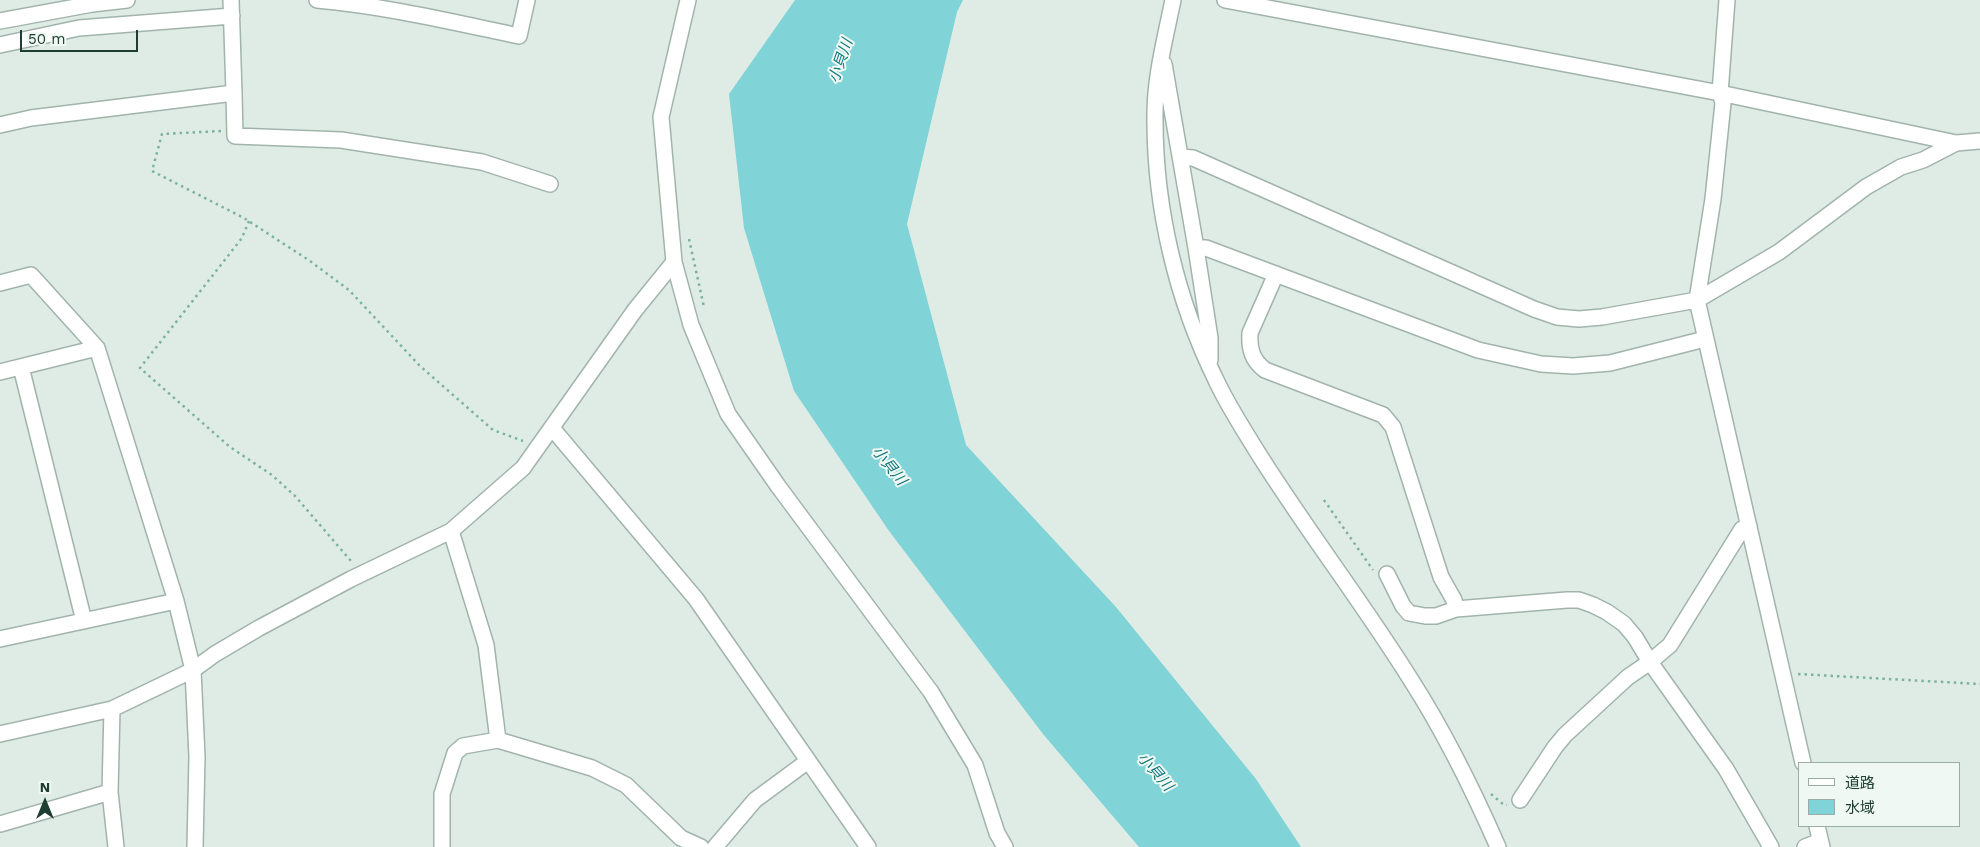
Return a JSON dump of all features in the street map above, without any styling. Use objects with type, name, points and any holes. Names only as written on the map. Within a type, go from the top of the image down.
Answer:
[{"type":"street","points":[[0,21],[92,4],[126,0]]},
{"type":"street","points":[[231,0],[235,136],[341,140],[482,162],[550,184]]},
{"type":"street","points":[[317,0],[349,3],[423,16],[519,36],[528,0]]},
{"type":"street","points":[[688,0],[661,117],[674,262],[691,325],[728,414],[778,486],[931,692],[975,765],[997,833],[1005,847]]},
{"type":"street","points":[[1173,0],[1162,53],[1155,119],[1160,190],[1170,245],[1186,306],[1210,366],[1237,418],[1284,495],[1412,681],[1473,792],[1498,847]]},
{"type":"street","points":[[1225,0],[1720,93],[1956,143],[1980,140]]},
{"type":"street","points":[[1727,0],[1720,93],[1723,103],[1714,190],[1697,300],[1803,762]]},
{"type":"street","points":[[0,45],[79,28],[232,16]]},
{"type":"street","points":[[1162,53],[1187,158],[1194,241],[1201,248],[1276,274],[1478,350],[1541,364],[1573,366],[1610,363],[1705,339]]},
{"type":"street","points":[[0,125],[31,118],[234,92]]},
{"type":"street","points":[[1187,158],[1525,305],[1557,317],[1579,319],[1602,317],[1697,300],[1779,252],[1866,187],[1901,167],[1923,160],[1956,143]]},
{"type":"street","points":[[1201,248],[1210,338],[1210,366]]},
{"type":"street","points":[[0,734],[112,709],[193,670],[215,654],[259,628],[451,530],[523,468],[635,310],[674,262]]},
{"type":"street","points":[[1276,274],[1250,334],[1252,356],[1257,364],[1265,370],[1383,415],[1389,421],[1393,427],[1441,576],[1454,600],[1456,609]]},
{"type":"street","points":[[0,283],[31,275],[97,348],[176,601],[193,670],[197,758],[195,847]]},
{"type":"street","points":[[0,372],[97,348]]},
{"type":"street","points":[[21,366],[84,621]]},
{"type":"street","points":[[552,428],[696,599],[868,847]]},
{"type":"street","points":[[1520,800],[1555,746],[1565,735],[1628,677],[1670,645],[1742,529],[1749,526]]},
{"type":"street","points":[[451,530],[486,645],[498,740]]},
{"type":"street","points":[[1387,574],[1403,606],[1409,613],[1436,616],[1456,609],[1579,600],[1593,605],[1624,624],[1635,637],[1650,662],[1726,769],[1771,847]]},
{"type":"street","points":[[0,639],[176,601]]},
{"type":"street","points":[[112,709],[110,792],[116,847]]},
{"type":"street","points":[[442,847],[442,794],[455,753],[463,746],[498,740],[592,768],[626,785],[681,838],[701,847]]},
{"type":"street","points":[[715,847],[755,800],[808,761]]},
{"type":"street","points":[[0,824],[110,792]]},
{"type":"street","points":[[1805,847],[1821,844],[1817,827]]},
{"type":"path","points":[[235,131],[162,134],[152,171],[249,222],[310,261],[349,290],[420,366],[493,430],[539,446]]},
{"type":"path","points":[[249,222],[242,238],[140,368],[230,447],[272,475],[296,496],[362,574]]},
{"type":"path","points":[[688,234],[705,312]]},
{"type":"path","points":[[1324,500],[1376,575],[1387,574]]},
{"type":"path","points":[[1782,674],[1980,684]]},
{"type":"path","points":[[1473,792],[1481,788],[1504,805],[1515,804],[1520,800]]},
{"type":"water","name":"小貝川","points":[[795,0],[963,0],[957,12],[907,224],[966,445],[1116,607],[1256,779],[1301,847],[1139,847],[1043,734],[889,531],[794,391],[744,228],[729,94]]}]
